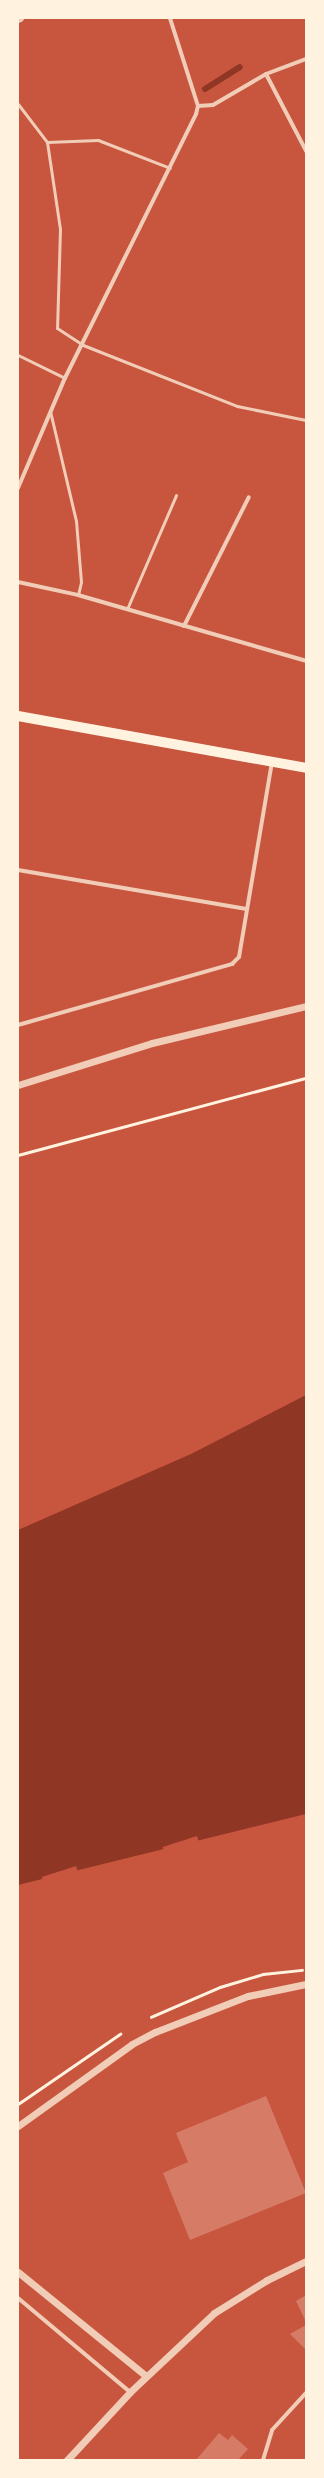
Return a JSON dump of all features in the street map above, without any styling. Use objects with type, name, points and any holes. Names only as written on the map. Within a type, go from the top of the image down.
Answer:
[{"type":"main road","points":[[18,716],[306,768]]},
{"type":"street","points":[[18,488],[50,410],[65,378],[83,345],[170,168],[198,106],[170,18]]},
{"type":"street","points":[[198,106],[213,105],[266,74],[306,59]]},
{"type":"street","points":[[266,74],[306,151]]},
{"type":"street","points":[[184,626],[249,496]]},
{"type":"street","points":[[18,582],[78,595],[306,661]]},
{"type":"street","points":[[18,1025],[232,964],[239,957],[272,762]]},
{"type":"street","points":[[18,870],[248,909]]},
{"type":"street","points":[[18,1085],[152,1043],[306,1006]]},
{"type":"street","points":[[18,2126],[132,2044],[155,2032],[248,1996],[306,1984]]},
{"type":"street","points":[[67,2460],[146,2376],[214,2314],[267,2280],[306,2261]]},
{"type":"street","points":[[18,2272],[146,2376]]},
{"type":"street","points":[[18,2298],[130,2392]]},
{"type":"street","points":[[263,2460],[272,2430],[306,2393]]},
{"type":"lane","points":[[18,104],[47,142],[60,229],[57,328],[83,345],[236,406],[306,420]]},
{"type":"lane","points":[[47,142],[98,140],[170,168]]},
{"type":"lane","points":[[18,355],[65,378]]},
{"type":"lane","points":[[50,410],[76,521],[81,582],[78,595]]},
{"type":"lane","points":[[127,609],[176,495]]},
{"type":"path","points":[[18,1155],[306,1078]]},
{"type":"path","points":[[18,2104],[124,2031]]},
{"type":"shaded area","points":[[306,1395],[306,1814],[18,1885],[18,1530],[191,1454]]},
{"type":"pier","points":[[197,1836],[199,1842],[165,1853],[163,1847]]},
{"type":"pier","points":[[76,1866],[78,1872],[44,1883],[42,1877]]},
{"type":"building","points":[[266,2096],[306,2193],[190,2240],[163,2173],[188,2162],[176,2133]]},
{"type":"building","points":[[306,2295],[306,2322],[296,2301]]},
{"type":"building","points":[[306,2325],[306,2350],[290,2334]]},
{"type":"building","points":[[219,2433],[228,2440],[232,2435],[248,2449],[238,2460],[196,2460]]},
{"type":"waterway","points":[[205,89],[240,67]]}]
